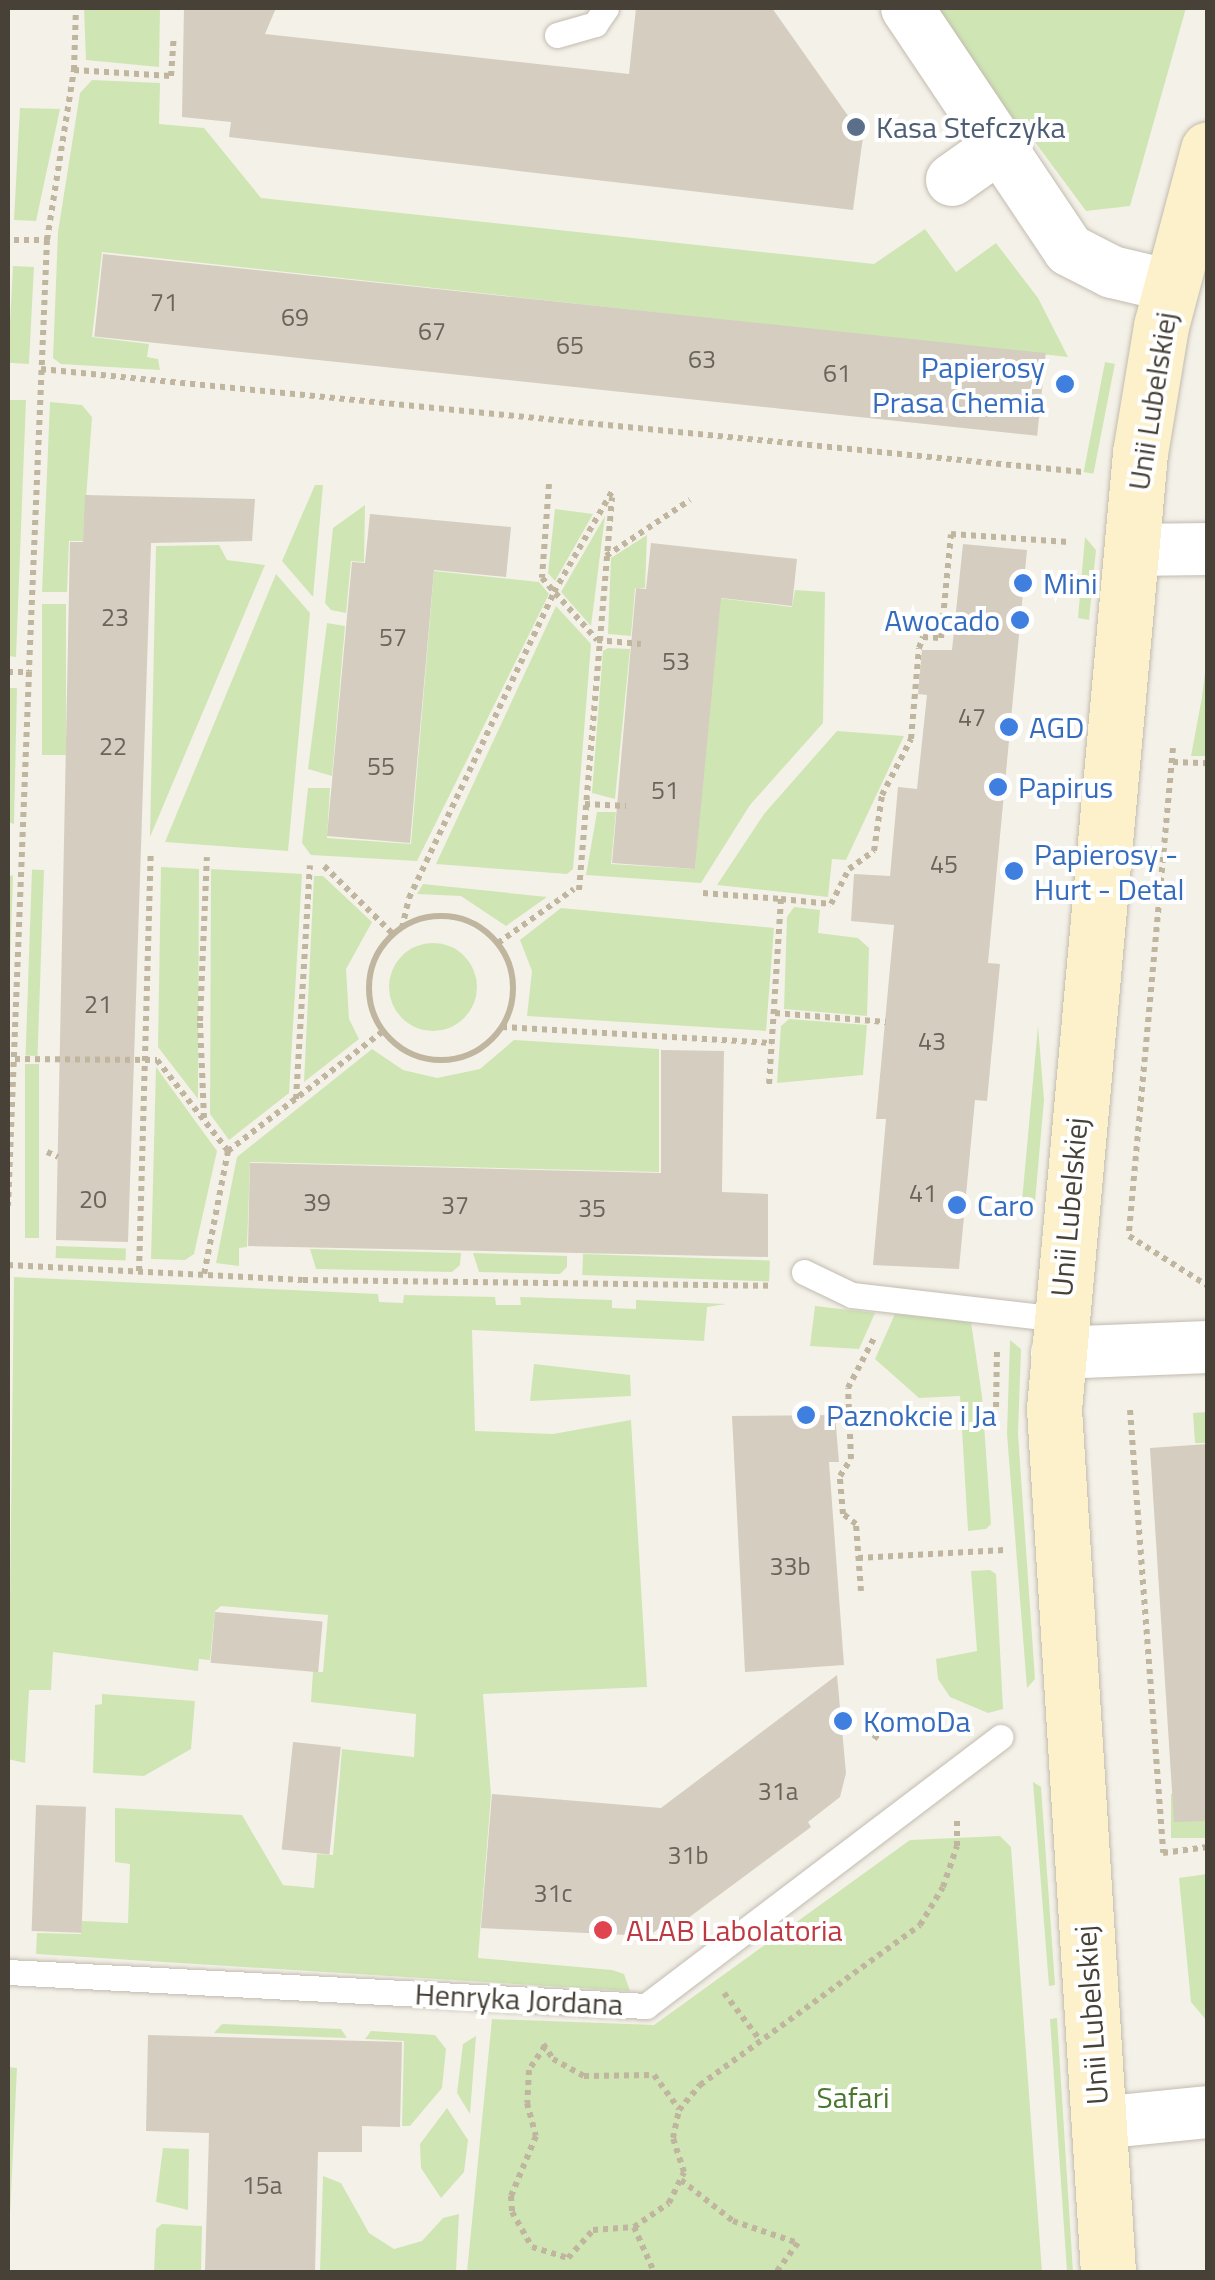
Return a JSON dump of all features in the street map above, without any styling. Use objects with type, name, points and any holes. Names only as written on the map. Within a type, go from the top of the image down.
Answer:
[{"type":"street","points":[[906,8],[1003,144],[1069,250],[1112,272],[1170,286]]},
{"type":"street","points":[[952,180],[1003,144]]},
{"type":"street","name":"Unii Lubelskiej","points":[[1108,2272],[1062,1600],[1058,1336],[1148,392],[1170,286],[1208,149]]},
{"type":"street","points":[[1131,550],[1208,549]]},
{"type":"street","points":[[1058,1336],[1208,1347]]},
{"type":"street","points":[[1098,2123],[1208,2112]]},
{"type":"lane","points":[[558,35],[595,24],[606,8]]},
{"type":"lane","points":[[804,1272],[852,1295],[1058,1336]]},
{"type":"lane","name":"Henryka Jordana","points":[[8,1972],[646,2006],[953,1778],[1000,1736]]},
{"type":"path","points":[[8,1206],[48,240],[74,70],[76,8]]},
{"type":"path","points":[[74,70],[171,76],[174,37]]},
{"type":"path","points":[[882,122],[887,130]]},
{"type":"path","points":[[14,240],[48,240]]},
{"type":"path","points":[[41,369],[1082,472]]},
{"type":"path","points":[[549,484],[542,578],[597,640],[642,644]]},
{"type":"path","points":[[402,928],[408,898],[554,592],[613,490],[577,889],[498,944]]},
{"type":"path","points":[[604,557],[690,500]]},
{"type":"path","points":[[703,893],[830,904],[848,869],[874,851],[882,795],[911,740],[919,648],[923,637],[941,638],[951,534],[1069,542]]},
{"type":"path","points":[[8,672],[29,672]]},
{"type":"path","points":[[1174,728],[1129,1236],[1208,1286]]},
{"type":"path","points":[[1172,762],[1208,763]]},
{"type":"path","points":[[584,804],[626,806]]},
{"type":"path","points":[[139,1271],[150,854]]},
{"type":"path","points":[[204,1120],[200,1021],[208,857]]},
{"type":"path","points":[[296,1098],[310,865]]},
{"type":"path","points":[[324,866],[393,934]]},
{"type":"path","points":[[769,1085],[781,899]]},
{"type":"path","points":[[427,917],[459,918],[498,944],[513,982],[502,1026],[472,1053],[439,1060],[412,1054],[383,1031],[370,999],[370,974],[393,934],[402,928],[427,917]]},
{"type":"path","points":[[775,1013],[886,1022]]},
{"type":"path","points":[[502,1026],[772,1044]]},
{"type":"path","points":[[204,1274],[228,1152],[383,1031]]},
{"type":"path","points":[[15,1059],[157,1060],[228,1152]]},
{"type":"path","points":[[47,1152],[58,1157]]},
{"type":"path","points":[[8,1264],[204,1274],[764,1288],[804,1272]]},
{"type":"path","points":[[860,1592],[856,1524],[844,1514],[840,1476],[851,1458],[848,1388],[866,1353]]},
{"type":"path","points":[[1130,1410],[1163,1852],[1208,1846]]},
{"type":"path","points":[[849,1423],[865,1422]]},
{"type":"path","points":[[858,1558],[1006,1550]]},
{"type":"path","points":[[544,2046],[529,2070],[526,2102],[536,2136],[511,2196],[516,2226],[532,2247],[568,2258],[593,2230],[634,2227],[670,2203],[681,2180],[673,2138],[680,2110],[700,2085],[926,1918],[957,1846],[953,1778]]},
{"type":"path","points":[[702,1964],[760,2040]]},
{"type":"path","points":[[533,2000],[544,2046],[584,2076],[654,2075],[680,2110]]},
{"type":"path","points":[[681,2180],[733,2221],[798,2243],[776,2272]]},
{"type":"path","points":[[634,2227],[654,2272]]},
{"type":"green space","points":[[84,8],[160,8],[159,67],[86,60]]},
{"type":"green space","points":[[930,8],[1186,8],[1130,206],[1086,211],[1026,130],[1018,135]]},
{"type":"green space","points":[[92,80],[160,83],[159,124],[204,128],[261,198],[874,264],[925,229],[956,272],[996,243],[1038,298],[1068,357],[102,252],[92,337],[149,344],[147,357],[158,359],[160,370],[61,364],[53,358],[58,232],[80,93]]},
{"type":"green space","points":[[20,108],[60,109],[36,221],[14,220]]},
{"type":"green space","points":[[13,266],[34,267],[29,364],[8,363]]},
{"type":"green space","points":[[1105,362],[1115,364],[1093,474],[1084,472]]},
{"type":"green space","points":[[8,400],[26,400],[16,657],[8,656]]},
{"type":"green space","points":[[50,402],[82,405],[92,417],[83,541],[69,541],[67,592],[42,592]]},
{"type":"green space","points":[[315,485],[323,485],[313,597],[282,561]]},
{"type":"green space","points":[[365,505],[364,562],[351,561],[346,613],[331,610],[325,603],[333,528]]},
{"type":"green space","points":[[555,509],[593,514],[555,581],[548,573]]},
{"type":"green space","points":[[605,516],[591,626],[561,592]]},
{"type":"green space","points":[[647,535],[645,588],[635,588],[631,636],[608,634],[611,558]]},
{"type":"green space","points":[[1085,537],[1096,550],[1089,620],[1078,618]]},
{"type":"green space","points":[[219,545],[227,560],[265,565],[150,837],[156,546]]},
{"type":"green space","points":[[434,571],[539,582],[549,594],[417,861],[311,855],[302,843],[308,788],[330,788],[327,838],[411,844]]},
{"type":"green space","points":[[276,574],[310,613],[288,851],[165,842]]},
{"type":"green space","points":[[795,590],[825,592],[823,723],[750,805],[701,883],[586,875],[597,812],[616,812],[611,864],[695,869],[718,598],[792,607]]},
{"type":"green space","points":[[42,604],[66,604],[66,755],[42,755]]},
{"type":"green space","points":[[556,606],[591,644],[573,869],[567,874],[436,864]]},
{"type":"green space","points":[[327,623],[345,626],[332,776],[308,769]]},
{"type":"green space","points":[[630,649],[615,799],[592,793],[603,651]]},
{"type":"green space","points":[[1207,656],[1207,756],[1191,756],[1202,697]]},
{"type":"green space","points":[[8,688],[17,688],[14,824],[8,822]]},
{"type":"green space","points":[[837,731],[904,736],[846,860],[832,859],[828,897],[717,885],[764,814]]},
{"type":"green space","points":[[161,867],[199,869],[198,1099],[158,1047]]},
{"type":"green space","points":[[211,869],[302,874],[289,1093],[229,1140],[210,1114]]},
{"type":"green space","points":[[32,870],[44,870],[38,1056],[26,1055]]},
{"type":"green space","points":[[13,875],[8,1029],[8,877]]},
{"type":"green space","points":[[314,876],[323,876],[372,922],[346,969],[349,1019],[359,1039],[304,1082]]},
{"type":"green space","points":[[423,884],[547,897],[506,926],[461,896],[417,894]]},
{"type":"green space","points":[[794,907],[820,910],[818,933],[858,938],[869,948],[867,1016],[784,1009],[787,917]]},
{"type":"green space","points":[[561,908],[774,928],[766,1031],[527,1016],[532,971],[520,940]]},
{"type":"green space","points":[[433,943],[464,956],[477,987],[464,1018],[433,1031],[402,1018],[389,987],[402,956]]},
{"type":"green space","points":[[789,1019],[867,1025],[863,1075],[777,1083],[781,1026]]},
{"type":"green space","points":[[1038,1026],[1044,1100],[1034,1213],[1021,1212]]},
{"type":"green space","points":[[514,1040],[659,1049],[659,1172],[250,1162],[247,1247],[239,1248],[239,1266],[216,1263],[237,1157],[372,1049],[403,1070],[437,1078],[480,1069]]},
{"type":"green space","points":[[25,1064],[39,1064],[39,1238],[25,1238]]},
{"type":"green space","points":[[156,1067],[217,1151],[194,1254],[185,1260],[151,1259]]},
{"type":"green space","points":[[56,1246],[126,1248],[126,1260],[56,1258]]},
{"type":"green space","points":[[310,1249],[461,1253],[460,1265],[452,1272],[316,1269]]},
{"type":"green space","points":[[473,1253],[567,1256],[567,1267],[560,1274],[479,1272]]},
{"type":"green space","points":[[583,1254],[770,1261],[769,1282],[582,1275]]},
{"type":"green space","points":[[14,1277],[378,1294],[379,1302],[403,1303],[404,1295],[495,1297],[496,1305],[521,1305],[520,1297],[612,1300],[612,1308],[636,1309],[636,1300],[726,1304],[707,1307],[704,1341],[472,1330],[475,1431],[553,1434],[631,1420],[647,1687],[483,1694],[491,1795],[478,1958],[612,1970],[624,1974],[630,1991],[36,1954],[37,1933],[81,1934],[82,1921],[128,1923],[130,1864],[115,1862],[115,1808],[242,1815],[283,1885],[314,1888],[317,1854],[333,1855],[342,1749],[414,1757],[416,1714],[311,1702],[313,1672],[323,1672],[328,1615],[221,1606],[215,1611],[210,1660],[199,1659],[198,1671],[53,1652],[51,1690],[29,1690],[25,1763],[8,1759]]},
{"type":"green space","points":[[815,1306],[875,1313],[859,1349],[810,1346]]},
{"type":"green space","points":[[895,1314],[971,1322],[982,1396],[991,1524],[986,1529],[968,1531],[960,1396],[919,1398],[875,1359]]},
{"type":"green space","points":[[1010,1340],[1021,1349],[1018,1434],[1035,1679],[1027,1688],[1007,1434]]},
{"type":"green space","points":[[534,1364],[630,1375],[631,1396],[530,1401]]},
{"type":"green space","points":[[1207,1412],[1207,1443],[1195,1443],[1193,1413]]},
{"type":"green space","points":[[990,1570],[996,1574],[1003,1709],[988,1713],[950,1697],[938,1679],[936,1659],[977,1651],[971,1571]]},
{"type":"green space","points":[[102,1694],[195,1701],[191,1749],[144,1776],[93,1773],[95,1705],[102,1704]]},
{"type":"green space","points":[[1033,1782],[1041,1787],[1055,1985],[1049,1986]]},
{"type":"green space","points":[[1171,1794],[1207,1794],[1207,1838],[1171,1838]]},
{"type":"green space","name":"Safari","points":[[1000,1836],[1011,1847],[1042,2272],[467,2272],[492,2019],[654,2025],[910,1840]]},
{"type":"green space","points":[[1207,1874],[1208,2021],[1191,2002],[1179,1878]]},
{"type":"green space","points":[[1057,2018],[1073,2272],[1067,2272],[1050,2019]]},
{"type":"green space","points":[[222,2024],[341,2029],[347,2038],[214,2033]]},
{"type":"green space","points":[[371,2031],[435,2035],[446,2049],[442,2088],[410,2126],[402,2126],[404,2041],[365,2039]]},
{"type":"green space","points":[[476,2036],[470,2114],[457,2093],[463,2044]]},
{"type":"green space","points":[[8,2067],[17,2068],[8,2257]]},
{"type":"green space","points":[[447,2108],[468,2140],[464,2172],[441,2198],[421,2168],[420,2144]]},
{"type":"green space","points":[[163,2148],[189,2149],[188,2210],[156,2202]]},
{"type":"green space","points":[[323,2176],[341,2183],[369,2233],[394,2249],[422,2241],[443,2218],[459,2214],[456,2272],[320,2272]]},
{"type":"green space","points":[[162,2224],[202,2226],[201,2271],[220,2272],[154,2272],[156,2229]]},
{"type":"building","points":[[184,8],[276,8],[265,34],[629,74],[636,8],[772,8],[863,137],[853,210],[229,137],[231,122],[182,117]]},
{"type":"building","points":[[103,254],[1046,353],[1037,436],[94,337]]},
{"type":"building","points":[[85,495],[255,499],[252,541],[151,543],[128,1242],[56,1240],[70,542],[83,542]]},
{"type":"building","points":[[370,514],[511,527],[506,577],[434,570],[410,843],[327,836],[352,562],[365,563]]},
{"type":"building","points":[[651,543],[797,559],[792,606],[721,598],[695,869],[612,863],[636,588],[646,589]]},
{"type":"building","points":[[963,544],[1027,550],[988,963],[1000,964],[987,1101],[975,1100],[959,1269],[873,1265],[886,1119],[876,1119],[894,925],[851,921],[854,874],[890,876],[898,787],[917,789],[927,695],[918,694],[922,650],[952,650]]},
{"type":"building","points":[[661,1050],[724,1051],[722,1192],[768,1194],[768,1257],[248,1246],[250,1163],[661,1173]]},
{"type":"building","points":[[835,1415],[839,1462],[829,1462],[844,1665],[745,1672],[732,1416]]},
{"type":"building","points":[[1208,1444],[1208,1821],[1174,1822],[1150,1448]]},
{"type":"building","points":[[215,1612],[323,1621],[318,1672],[211,1663]]},
{"type":"building","points":[[837,1675],[846,1773],[840,1797],[808,1822],[811,1827],[672,1930],[667,1922],[649,1936],[481,1928],[492,1794],[661,1808]]},
{"type":"building","points":[[293,1742],[341,1747],[329,1854],[282,1849]]},
{"type":"building","points":[[36,1805],[86,1807],[82,1933],[32,1931]]},
{"type":"building","points":[[148,2035],[402,2042],[400,2127],[362,2126],[362,2152],[318,2152],[315,2272],[205,2270],[209,2133],[146,2131]]},
{"type":"place","name":"Kasa Stefczyka","points":[[856,127]]},
{"type":"place","name":"Papierosy Prasa Chemia","points":[[1065,384]]},
{"type":"place","name":"Mini","points":[[1023,583]]},
{"type":"place","name":"Awocado","points":[[1020,620]]},
{"type":"place","name":"AGD","points":[[1009,727]]},
{"type":"place","name":"Papirus","points":[[998,787]]},
{"type":"place","name":"Papierosy - Hurt - Detal","points":[[1014,871]]},
{"type":"place","name":"Caro","points":[[957,1205]]},
{"type":"place","name":"Paznokcie i Ja","points":[[806,1415]]},
{"type":"place","name":"KomoDa","points":[[843,1721]]},
{"type":"place","name":"ALAB Labolatoria","points":[[603,1930]]}]
